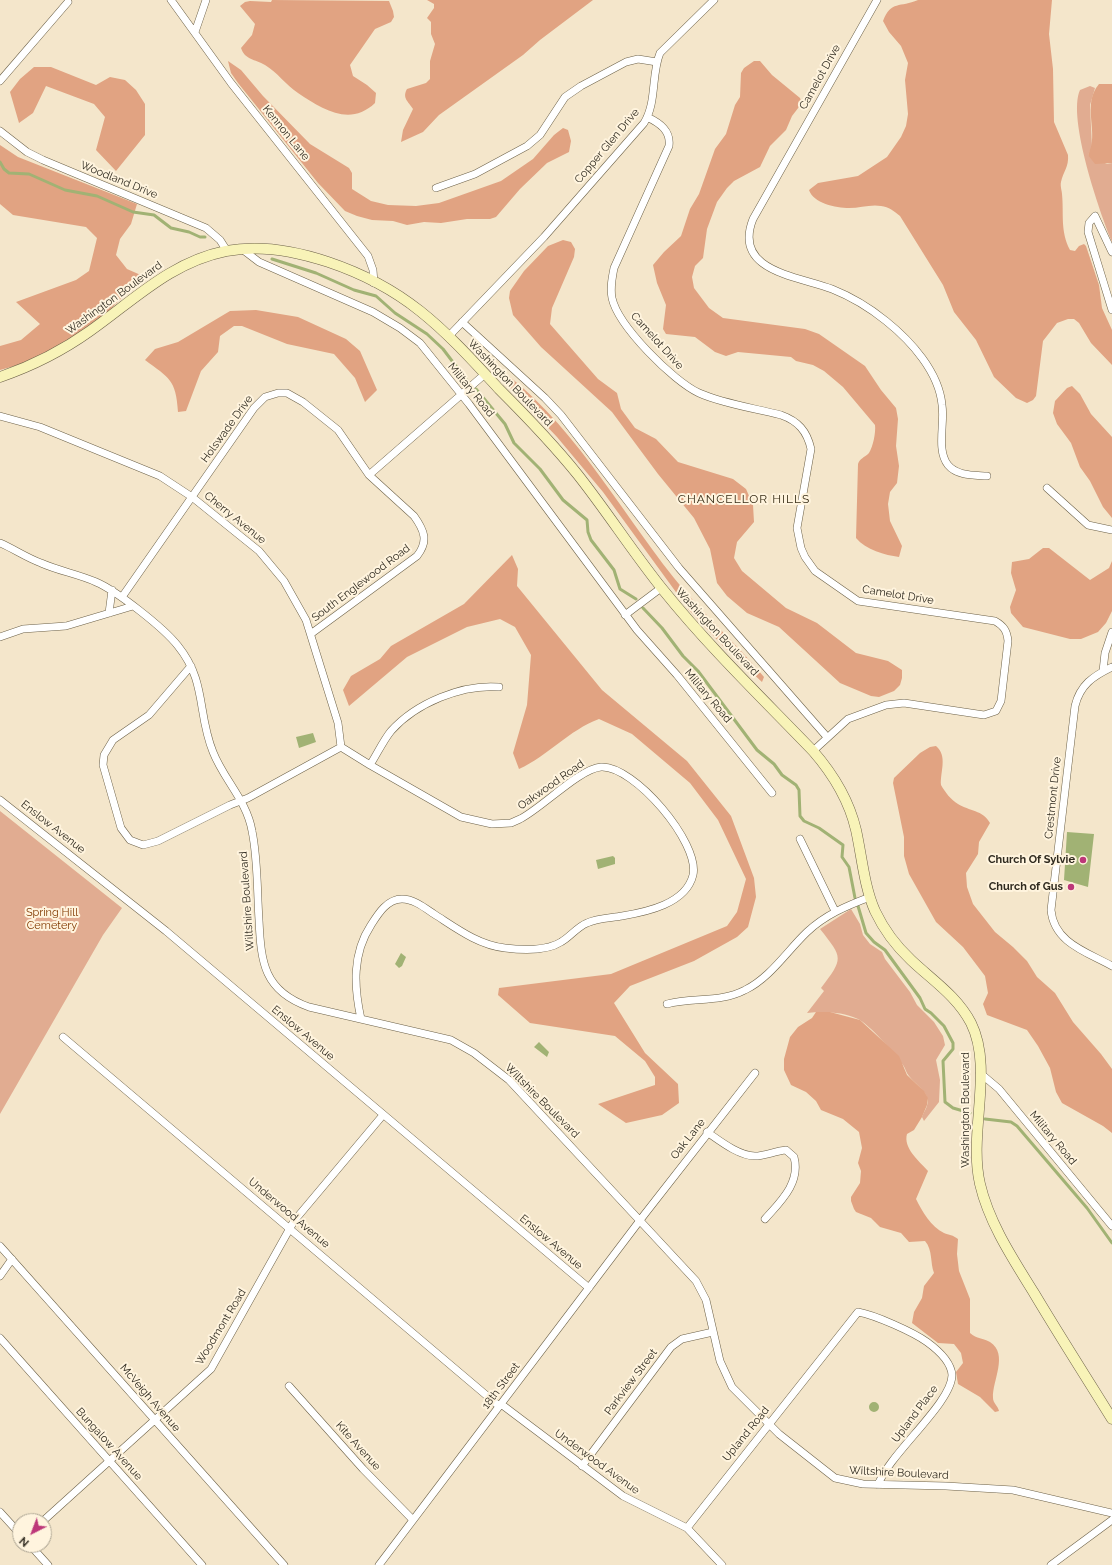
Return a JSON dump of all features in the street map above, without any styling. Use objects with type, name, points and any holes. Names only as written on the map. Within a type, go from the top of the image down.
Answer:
[{"type":"street","name":"Kennon Lane","points":[[171,0],[232,82],[368,256],[373,270],[374,283]]},
{"type":"street","points":[[195,32],[206,0]]},
{"type":"street","points":[[436,188],[475,174],[530,143],[540,135],[566,97],[581,86],[626,62],[638,60],[657,62],[664,47],[714,0]]},
{"type":"street","name":"Camelot Drive","points":[[877,0],[753,219],[749,228],[749,244],[756,258],[768,268],[843,294],[876,313],[897,331],[916,351],[937,386],[942,405],[943,456],[948,464],[958,472],[987,476]]},
{"type":"street","points":[[0,81],[68,2]]},
{"type":"street","name":"Copper Glen Drive","points":[[448,337],[544,237],[648,117],[652,102],[657,62]]},
{"type":"street","name":"Camelot Drive","points":[[648,117],[665,129],[668,134],[669,146],[614,268],[611,288],[613,302],[619,315],[665,369],[686,386],[709,396],[781,415],[800,425],[809,441],[810,449],[798,518],[798,538],[805,557],[822,578],[858,601],[994,621],[1005,629],[1008,635],[1001,701],[999,708],[992,714],[977,715],[896,703],[855,715],[842,723],[813,751]]},
{"type":"street","name":"Woodland Drive","points":[[0,131],[27,152],[43,160],[206,228],[220,240],[227,251]]},
{"type":"street","points":[[1112,252],[1095,216],[1089,223],[1088,232],[1112,310]]},
{"type":"street","name":"Washington Boulevard","points":[[0,377],[44,359],[76,341],[170,272],[202,258],[227,251],[242,249],[258,248],[297,252],[317,258],[374,283],[406,300],[448,337],[566,460],[661,588],[707,641],[813,751],[832,775],[846,802],[855,828],[870,897],[881,923],[899,949],[949,994],[964,1012],[976,1038],[980,1056],[976,1154],[977,1171],[987,1205],[1006,1245],[1025,1278],[1112,1419]]},
{"type":"street","name":"Military Road","points":[[242,249],[259,262],[373,312],[400,328],[426,349],[625,615],[772,793]]},
{"type":"street","name":"Washington Boulevard","points":[[462,322],[530,384],[561,415],[679,568],[827,737]]},
{"type":"street","points":[[369,475],[485,374]]},
{"type":"street","name":"Holswade Drive","points":[[122,597],[259,402],[271,394],[278,393],[295,397],[328,421],[345,440],[369,475]]},
{"type":"street","name":"Cherry Avenue","points":[[0,416],[40,427],[148,470],[172,482],[246,540],[270,563],[297,602],[312,633],[338,723],[341,746]]},
{"type":"street","name":"South Englewood Road","points":[[312,633],[411,560],[424,545],[423,532],[414,516],[369,475]]},
{"type":"street","points":[[1047,488],[1088,525],[1112,530]]},
{"type":"street","name":"Wiltshire Boulevard","points":[[0,543],[40,563],[84,577],[112,590],[177,644],[191,666],[200,689],[209,742],[219,765],[241,800],[252,831],[260,952],[266,971],[271,980],[286,996],[296,1002],[451,1040],[474,1053],[518,1089],[696,1281],[703,1291],[709,1310],[720,1361],[726,1378],[737,1393],[769,1424],[820,1468],[835,1478],[854,1483],[1013,1490],[1112,1513]]},
{"type":"street","points":[[625,615],[661,588]]},
{"type":"street","points":[[109,613],[112,590]]},
{"type":"street","points":[[0,637],[23,629],[66,626],[133,606]]},
{"type":"street","points":[[1103,671],[1105,653],[1112,632]]},
{"type":"street","points":[[191,666],[149,715],[119,735],[107,747],[104,755],[103,765],[121,828],[130,840],[136,844],[150,844],[241,800],[341,746]]},
{"type":"street","name":"Crestmont Drive","points":[[1112,667],[1092,678],[1082,688],[1074,706],[1051,910],[1054,925],[1061,937],[1072,945],[1112,966]]},
{"type":"street","points":[[370,765],[390,732],[416,710],[438,699],[471,689],[499,687]]},
{"type":"street","name":"Oakwood Road","points":[[341,746],[370,765],[461,817],[492,824],[511,823],[520,820],[584,774],[600,767],[617,771],[644,789],[666,813],[687,848],[693,868],[689,884],[677,897],[666,903],[644,912],[587,923],[562,942],[545,947],[520,949],[492,946],[465,933],[417,903],[403,899],[392,901],[376,918],[360,946],[355,975],[361,1019]]},
{"type":"street","name":"Enslow Avenue","points":[[0,800],[166,931],[589,1288]]},
{"type":"street","points":[[800,839],[835,911]]},
{"type":"street","points":[[668,1004],[718,999],[745,990],[771,970],[806,932],[835,911],[870,897]]},
{"type":"street","name":"Underwood Avenue","points":[[63,1037],[500,1405],[623,1496],[687,1528]]},
{"type":"street","name":"Oak Lane","points":[[640,1220],[707,1132],[755,1073]]},
{"type":"street","name":"Military Road","points":[[980,1073],[999,1089],[1112,1226]]},
{"type":"street","name":"Woodmont Road","points":[[52,1513],[155,1421],[214,1365],[297,1216],[383,1115]]},
{"type":"street","points":[[707,1132],[731,1148],[749,1156],[786,1150],[794,1157],[796,1169],[792,1185],[765,1220]]},
{"type":"street","name":"18th Street","points":[[379,1565],[640,1220]]},
{"type":"street","name":"McVeigh Avenue","points":[[0,1246],[284,1565]]},
{"type":"street","points":[[0,1276],[12,1259]]},
{"type":"street","name":"Upland Place","points":[[855,1314],[863,1313],[926,1341],[949,1363],[951,1370],[950,1384],[943,1398],[885,1471],[878,1485]]},
{"type":"street","name":"Upland Road","points":[[687,1528],[855,1314]]},
{"type":"street","name":"Parkview Street","points":[[582,1466],[671,1347],[682,1339],[713,1332]]},
{"type":"street","name":"Bungalow Avenue","points":[[0,1338],[202,1565]]},
{"type":"street","name":"Kite Avenue","points":[[289,1386],[363,1469],[413,1520]]},
{"type":"street","points":[[0,1512],[12,1525]]},
{"type":"street","points":[[1051,1565],[1112,1520]]},
{"type":"street","points":[[687,1528],[722,1565]]},
{"type":"street","points":[[37,1553],[48,1565]]},
{"type":"green space","points":[[1090,86],[1095,88],[1090,105],[1092,148],[1088,155],[1107,164],[1112,163],[1112,242],[1093,189],[1081,143],[1077,103],[1080,90]]},
{"type":"green space","name":"Spring Hill Cemetery","points":[[0,811],[122,908],[103,935],[0,1114]]},
{"type":"green space","points":[[851,909],[860,924],[863,935],[870,944],[882,952],[885,959],[910,992],[917,1005],[934,1022],[943,1036],[945,1045],[936,1060],[940,1080],[939,1102],[924,1121],[922,1117],[928,1102],[927,1097],[921,1088],[908,1075],[904,1066],[895,1054],[869,1027],[858,1019],[839,1013],[807,1013],[824,991],[821,988],[834,970],[838,958],[833,946],[820,929]]},
{"type":"shaded area","points":[[272,0],[389,1],[394,17],[391,22],[375,29],[350,65],[353,76],[376,93],[375,103],[356,114],[346,115],[326,110],[298,93],[269,68],[245,55],[241,48],[252,35],[255,24],[240,6],[245,2],[250,1],[271,2]]},
{"type":"shaded area","points":[[427,0],[593,0],[540,40],[523,55],[439,115],[423,132],[401,142],[403,130],[413,109],[405,97],[407,89],[426,83],[430,79],[430,61],[435,44],[431,34],[431,22],[427,18],[434,8],[434,4]]},
{"type":"shaded area","points":[[918,0],[1052,0],[1049,34],[1053,69],[1054,122],[1068,155],[1068,163],[1061,184],[1065,236],[1070,250],[1075,251],[1079,246],[1084,244],[1086,246],[1099,285],[1102,308],[1112,330],[1112,365],[1091,343],[1079,323],[1074,319],[1068,319],[1057,323],[1043,341],[1036,396],[1033,400],[1027,403],[1016,398],[994,377],[976,340],[954,312],[943,285],[900,216],[889,208],[881,206],[873,205],[849,208],[832,206],[815,198],[811,195],[809,190],[818,183],[858,176],[887,157],[901,137],[906,126],[908,114],[905,80],[908,63],[901,46],[889,32],[883,21],[886,14],[893,7]]},
{"type":"shaded area","points":[[228,61],[241,70],[263,96],[310,144],[349,168],[352,173],[352,189],[371,201],[388,205],[416,206],[439,203],[501,181],[533,159],[554,135],[563,128],[568,130],[571,141],[569,152],[547,163],[520,189],[496,217],[490,219],[467,219],[441,223],[424,222],[407,225],[393,221],[372,220],[357,216],[345,211],[318,183],[238,83],[231,73]]},
{"type":"shaded area","points":[[754,61],[760,61],[772,75],[800,98],[802,103],[792,116],[786,130],[770,146],[760,167],[734,181],[717,202],[707,229],[703,258],[695,266],[692,277],[694,288],[709,308],[723,318],[805,329],[819,334],[865,366],[881,390],[896,408],[898,419],[896,446],[899,466],[897,483],[890,492],[888,504],[890,521],[902,546],[899,557],[870,549],[856,538],[858,464],[860,460],[869,453],[874,439],[875,425],[843,387],[824,371],[813,365],[796,361],[791,357],[738,352],[726,356],[715,352],[695,337],[666,334],[663,329],[666,305],[657,283],[653,265],[681,236],[690,209],[699,194],[715,149],[726,134],[735,105],[740,97],[741,73],[744,68]]},
{"type":"shaded area","points":[[34,67],[51,67],[96,85],[110,77],[125,80],[136,90],[145,104],[145,135],[116,171],[96,150],[105,117],[94,104],[46,86],[33,113],[19,123],[10,92],[20,79]]},
{"type":"shaded area","points":[[1099,84],[1112,84],[1112,163],[1095,164],[1088,155],[1092,138],[1091,101]]},
{"type":"shaded area","points":[[0,145],[18,157],[137,204],[131,224],[120,239],[116,255],[127,269],[143,276],[105,315],[40,359],[0,370],[0,346],[21,340],[40,324],[16,302],[76,280],[89,271],[97,238],[86,227],[13,215],[0,204]]},
{"type":"shaded area","points":[[563,240],[571,242],[575,249],[574,257],[552,308],[550,324],[598,379],[617,393],[621,409],[635,428],[656,439],[678,462],[733,479],[746,489],[753,505],[754,522],[737,542],[734,558],[742,571],[786,608],[817,623],[856,653],[888,661],[902,670],[900,685],[894,691],[879,697],[871,696],[840,683],[779,627],[747,613],[727,596],[717,583],[710,549],[694,518],[658,474],[612,412],[541,347],[513,315],[509,298],[510,291],[524,271],[548,246]]},
{"type":"shaded area","points":[[256,310],[298,317],[346,339],[360,351],[377,390],[365,402],[355,378],[334,354],[287,344],[242,326],[234,326],[220,336],[218,352],[201,371],[186,411],[178,412],[175,392],[170,380],[145,360],[155,349],[178,342],[230,311]]},
{"type":"shaded area","points":[[493,364],[521,386],[546,410],[569,437],[591,464],[674,578],[764,677],[762,682],[722,645],[689,610],[603,492],[557,437],[493,370]]},
{"type":"shaded area","points":[[1072,386],[1080,394],[1091,414],[1112,437],[1112,518],[1103,507],[1090,481],[1080,467],[1071,443],[1057,424],[1053,413],[1055,401],[1067,388]]},
{"type":"shaded area","points":[[1043,548],[1049,548],[1090,580],[1109,568],[1112,561],[1112,611],[1106,623],[1098,632],[1081,639],[1070,639],[1023,627],[1011,613],[1010,607],[1016,590],[1011,573],[1012,562],[1029,559]]},
{"type":"shaded area","points":[[512,555],[518,569],[517,586],[602,690],[687,761],[731,816],[754,878],[756,897],[748,927],[737,937],[694,961],[630,986],[614,1003],[645,1053],[678,1084],[679,1103],[662,1115],[626,1123],[598,1104],[655,1085],[655,1077],[645,1061],[615,1036],[530,1023],[498,995],[499,988],[611,974],[727,926],[737,912],[746,879],[718,820],[690,783],[632,734],[599,719],[568,736],[530,764],[519,769],[513,753],[527,705],[531,655],[515,627],[500,619],[467,627],[407,657],[349,706],[343,690],[351,676],[380,659],[391,646],[464,604]]},
{"type":"shaded area","points":[[313,733],[316,742],[299,748],[296,737]]},
{"type":"shaded area","points":[[936,746],[940,750],[943,759],[941,785],[944,790],[955,802],[980,813],[990,823],[979,842],[978,854],[966,873],[967,887],[973,904],[995,932],[1027,961],[1037,977],[1055,993],[1073,1022],[1112,1069],[1112,1133],[1103,1126],[1062,1103],[1056,1092],[1050,1068],[1027,1030],[987,1015],[983,1004],[988,993],[985,976],[963,947],[936,922],[909,874],[904,856],[904,837],[893,783],[894,778],[920,753],[930,747]]},
{"type":"shaded area","points":[[1067,832],[1094,834],[1088,887],[1064,880]]},
{"type":"shaded area","points":[[613,856],[615,858],[615,864],[598,869],[596,860]]},
{"type":"shaded area","points":[[401,953],[406,957],[402,966],[399,968],[395,964]]},
{"type":"shaded area","points":[[816,1012],[830,1012],[860,1020],[899,1056],[907,1075],[924,1091],[928,1098],[922,1117],[914,1130],[907,1134],[906,1139],[907,1144],[916,1159],[928,1171],[916,1199],[924,1213],[935,1227],[958,1239],[957,1254],[959,1271],[970,1299],[970,1333],[990,1342],[996,1347],[998,1353],[999,1361],[993,1398],[999,1411],[995,1412],[980,1397],[958,1384],[956,1372],[963,1363],[961,1353],[954,1344],[938,1343],[912,1323],[914,1312],[922,1298],[924,1286],[934,1273],[928,1245],[925,1241],[909,1242],[901,1233],[880,1227],[871,1218],[856,1212],[854,1209],[851,1197],[860,1183],[861,1171],[858,1163],[862,1148],[859,1132],[843,1119],[821,1110],[816,1101],[806,1092],[791,1085],[784,1070],[784,1059],[790,1037],[798,1027],[812,1018]]},
{"type":"shaded area","points":[[539,1042],[549,1052],[547,1057],[534,1047]]},
{"type":"shaded area","points":[[872,1402],[876,1402],[878,1403],[878,1411],[872,1412],[869,1409],[869,1405]]},
{"type":"waterway","points":[[0,162],[4,169],[9,173],[29,174],[65,190],[97,196],[133,212],[154,215],[171,228],[189,232],[200,237],[205,237]]},
{"type":"waterway","points":[[272,259],[316,273],[354,290],[376,296],[395,313],[427,334],[443,349],[468,382]]},
{"type":"waterway","points":[[476,389],[505,424],[514,443],[540,469],[563,500],[587,520],[588,532],[591,540],[614,570],[620,589],[636,599]]},
{"type":"waterway","points":[[643,608],[662,628],[683,656],[698,671],[757,750],[774,764],[782,775],[796,785],[799,790],[800,816],[804,821],[819,828],[843,845],[842,857],[849,867],[855,898]]},
{"type":"waterway","points":[[858,906],[866,933],[874,942],[885,950],[920,998],[925,1009],[944,1026],[953,1043],[953,1049],[943,1061],[945,1102],[953,1108],[970,1113]]},
{"type":"waterway","points":[[985,1119],[1011,1122],[1017,1126],[1087,1208],[1112,1243]]},
{"type":"place","name":"Church Of Sylvie","points":[[1083,860]]},
{"type":"place","name":"Church of Gus","points":[[1071,887]]},
{"type":"district","name":"CHANCELLOR HILLS","points":[[744,499]]}]
